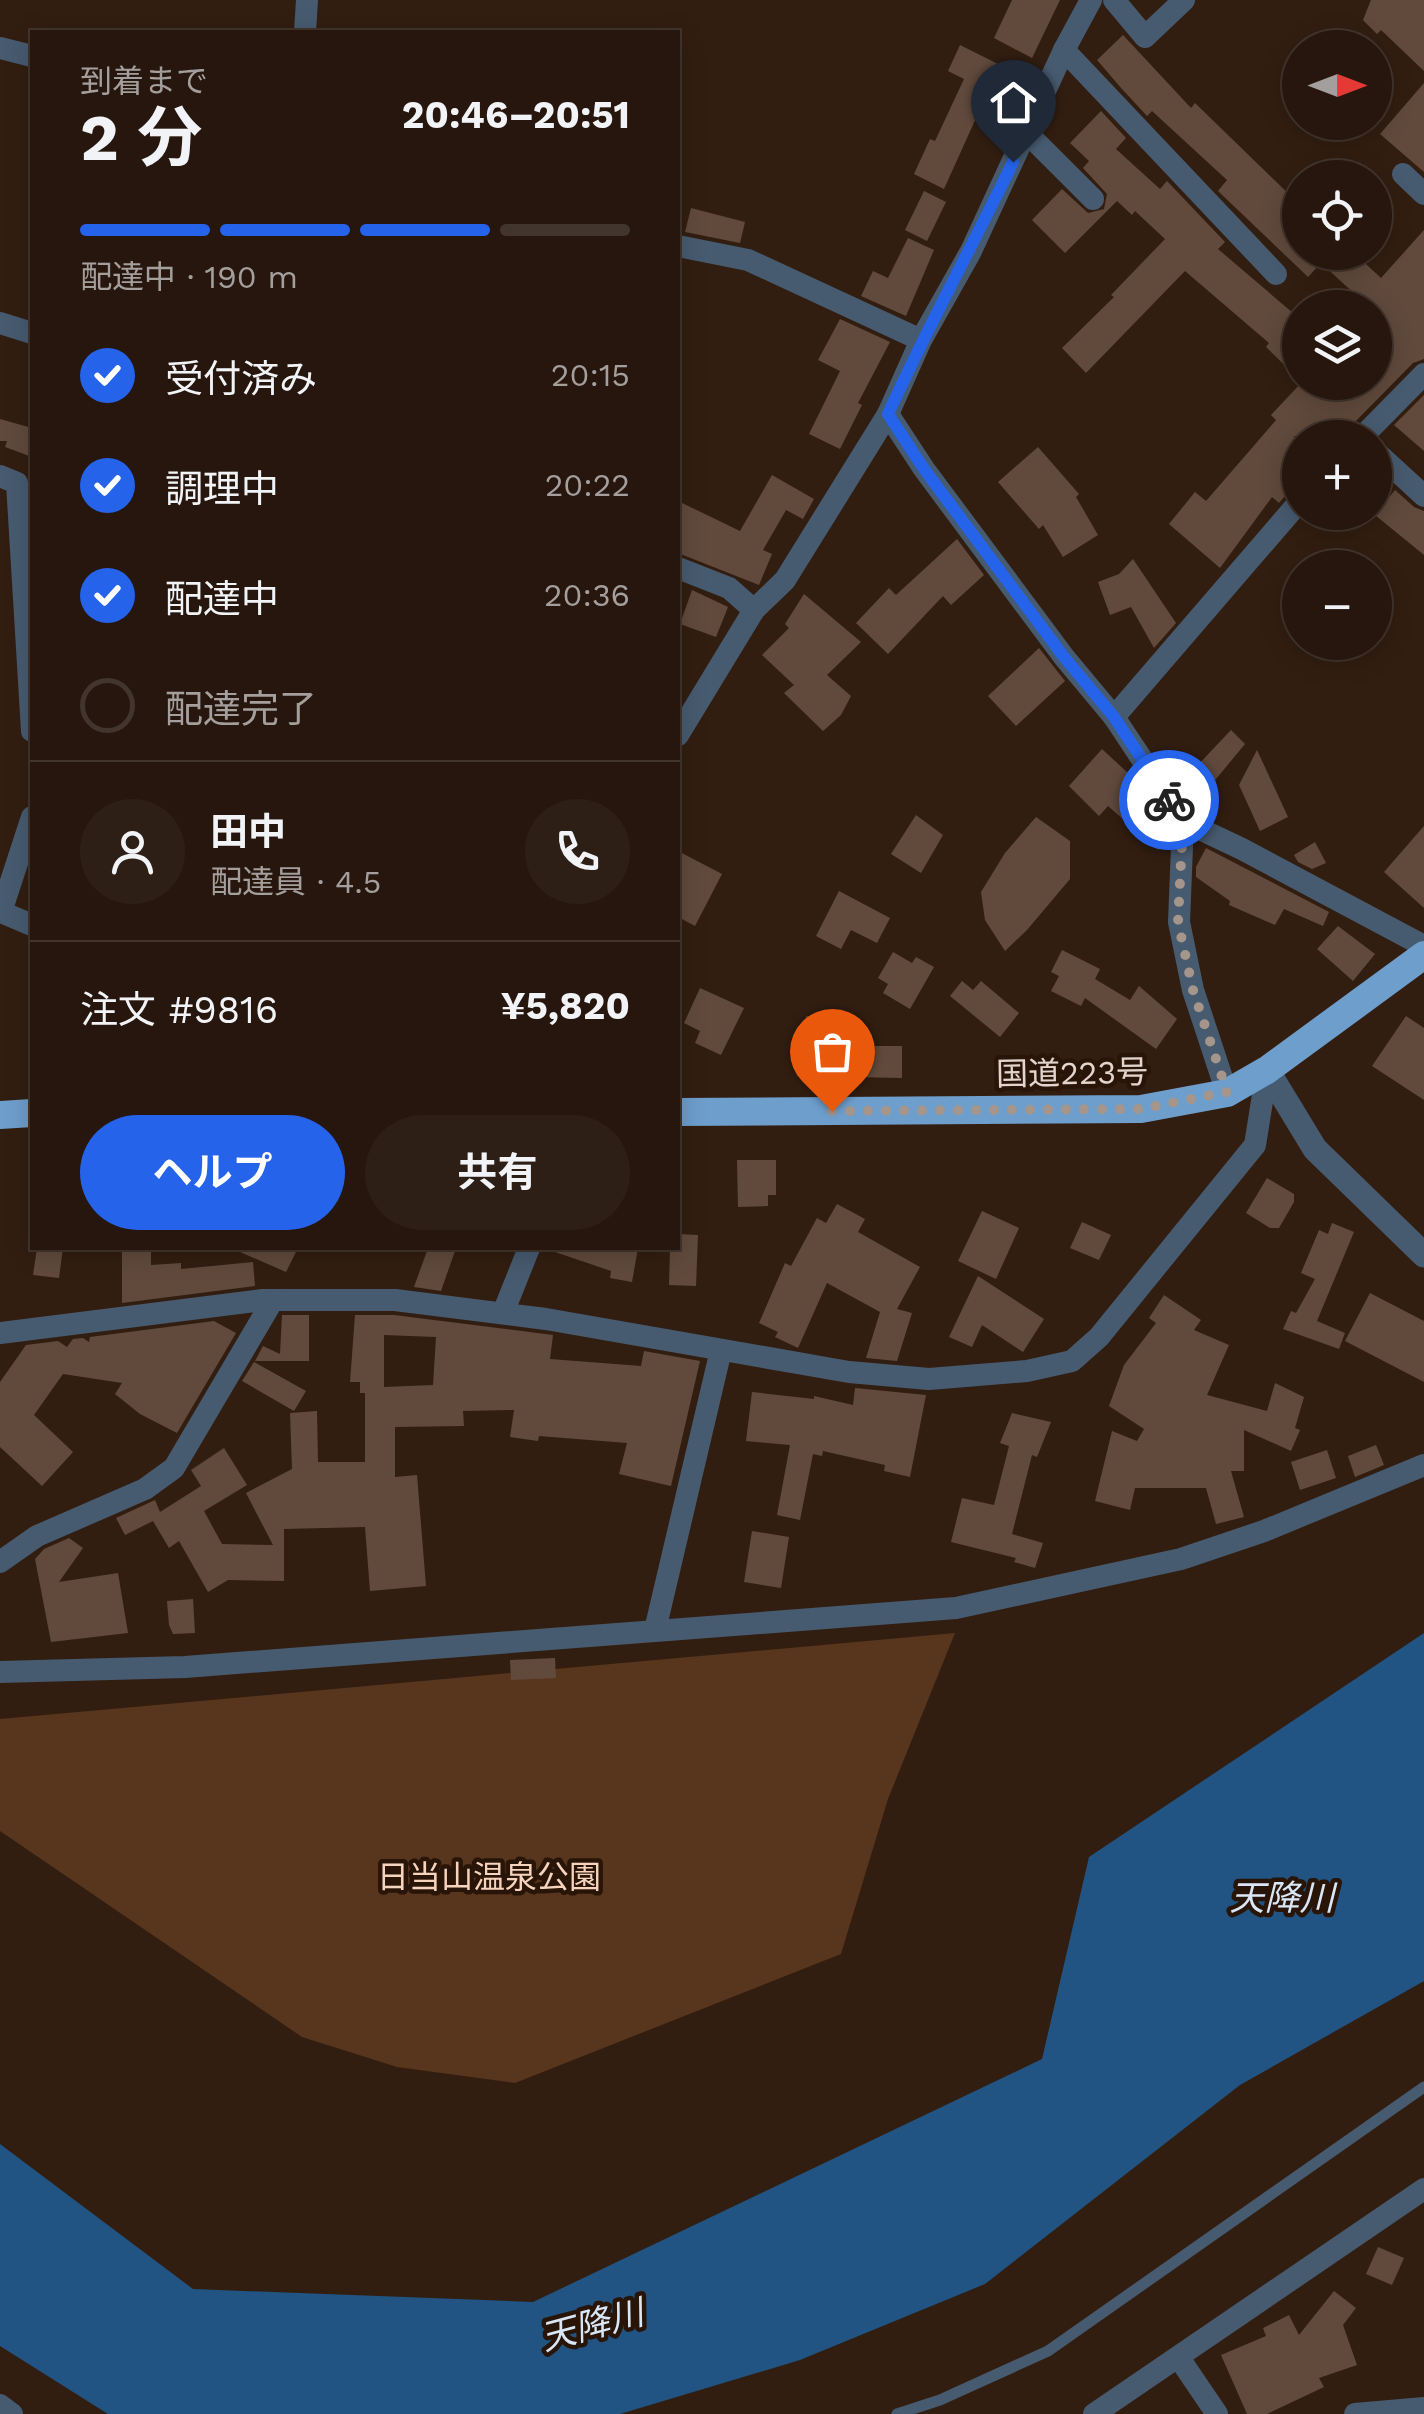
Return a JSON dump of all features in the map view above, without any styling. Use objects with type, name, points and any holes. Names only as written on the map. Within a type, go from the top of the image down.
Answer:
[{"type":"highway","name":"国道223号","points":[[680,1112],[1141,1109],[1227,1092],[1266,1070],[1424,956]]},
{"type":"highway","points":[[0,1114],[30,1113]]},
{"type":"street","points":[[305,30],[306,0]]},
{"type":"street","points":[[680,732],[754,610],[785,580],[888,414],[1091,0]]},
{"type":"street","points":[[1114,0],[1145,37],[1184,0]]},
{"type":"street","points":[[0,48],[30,56]]},
{"type":"street","points":[[1064,50],[1276,274]]},
{"type":"street","points":[[1028,133],[1093,199]]},
{"type":"street","points":[[1403,174],[1424,194]]},
{"type":"street","points":[[680,246],[748,260],[921,340]]},
{"type":"street","points":[[0,322],[30,333]]},
{"type":"street","points":[[1379,420],[1424,374]]},
{"type":"street","points":[[888,414],[924,469],[1064,657],[1114,717],[1183,821],[1424,946]]},
{"type":"street","points":[[1392,467],[1424,496]]},
{"type":"street","points":[[0,476],[17,483],[30,698]]},
{"type":"street","points":[[1114,717],[1282,521]]},
{"type":"street","points":[[680,569],[730,588],[754,610]]},
{"type":"street","points":[[1183,821],[1178,922],[1193,990],[1227,1092]]},
{"type":"street","points":[[30,823],[2,912],[30,924]]},
{"type":"street","points":[[1266,1070],[1315,1149],[1424,1255]]},
{"type":"street","points":[[0,1333],[272,1300],[395,1300],[502,1313],[849,1372],[929,1379],[1027,1371],[1072,1361],[1099,1337],[1255,1146],[1266,1070]]},
{"type":"street","points":[[502,1313],[528,1250]]},
{"type":"street","points":[[0,1562],[37,1536],[145,1489],[174,1468],[272,1300]]},
{"type":"street","points":[[656,1630],[721,1350]]},
{"type":"street","points":[[0,1672],[185,1667],[956,1608],[1181,1559],[1264,1531],[1424,1465]]},
{"type":"street","points":[[1094,2414],[1424,2189]]},
{"type":"street","points":[[1179,2358],[1217,2414]]},
{"type":"street","points":[[0,2404],[12,2414]]},
{"type":"street","points":[[1355,2414],[1424,2408]]},
{"type":"lane","points":[[897,2414],[940,2400],[1048,2351],[1424,2088]]},
{"type":"green space","name":"日当山温泉公園","points":[[955,1633],[888,1799],[841,1954],[515,2083],[397,2067],[302,2037],[0,1831],[0,1719]]},
{"type":"water","name":"天降川","points":[[1424,1633],[1424,1981],[1240,2085],[985,2284],[800,2360],[620,2414],[108,2414],[0,2346],[0,2144],[193,2289],[533,2302],[1042,2059],[1089,1857]]},
{"type":"building","points":[[1012,0],[1060,0],[1032,58],[994,38]]},
{"type":"building","points":[[1371,0],[1424,0],[1424,71],[1392,40],[1392,30],[1373,30],[1363,20]]},
{"type":"building","points":[[1123,35],[1191,108],[1195,103],[1282,188],[1282,252],[1218,191],[1227,180],[1152,111],[1147,116],[1097,60]]},
{"type":"building","points":[[960,45],[1000,65],[944,189],[914,174],[930,139],[935,141],[964,79],[948,71]]},
{"type":"building","points":[[1424,83],[1424,172],[1387,140],[1392,140],[1392,120]]},
{"type":"building","points":[[1101,111],[1126,138],[1116,149],[1160,189],[1167,181],[1225,242],[1218,249],[1282,304],[1282,363],[1266,347],[1269,343],[1185,271],[1086,373],[1062,348],[1165,239],[1135,211],[1132,215],[1117,201],[1065,253],[1032,220],[1062,189],[1088,213],[1104,209],[1107,194],[1083,168],[1089,161],[1070,143]]},
{"type":"building","points":[[924,191],[946,202],[927,241],[905,230]]},
{"type":"building","points":[[691,208],[745,222],[740,243],[685,232]]},
{"type":"building","points":[[1424,230],[1424,359],[1413,363],[1392,384],[1392,290],[1350,290],[1329,270],[1372,270],[1381,278]]},
{"type":"building","points":[[908,238],[934,250],[906,316],[861,296],[873,271],[888,278]]},
{"type":"building","points":[[840,319],[890,342],[858,403],[862,405],[840,449],[809,434],[840,371],[818,360]]},
{"type":"building","points":[[1424,395],[1424,451],[1394,425]]},
{"type":"building","points":[[1285,400],[1377,400],[1357,420],[1282,420],[1282,499],[1279,503],[1272,497],[1220,568],[1169,524],[1195,492],[1206,501],[1276,420],[1271,415]]},
{"type":"building","points":[[0,419],[30,427],[30,456],[5,447],[7,441],[0,441]]},
{"type":"building","points":[[1038,447],[1079,494],[1076,497],[1098,535],[1063,557],[1043,525],[1039,529],[998,482]]},
{"type":"building","points":[[772,475],[814,499],[803,519],[786,510],[763,550],[772,554],[759,585],[680,554],[680,502],[740,531]]},
{"type":"building","points":[[1395,490],[1424,511],[1424,555],[1392,529]]},
{"type":"building","points":[[957,539],[984,575],[951,605],[943,596],[888,654],[856,623],[889,588],[896,595]]},
{"type":"building","points":[[1133,559],[1176,623],[1154,648],[1131,607],[1110,615],[1098,582],[1119,574]]},
{"type":"building","points":[[692,590],[728,607],[716,637],[680,624]]},
{"type":"building","points":[[804,594],[861,642],[827,675],[851,696],[841,715],[823,731],[784,693],[794,685],[762,655],[789,628],[785,624]]},
{"type":"building","points":[[1039,648],[1065,681],[1016,726],[988,696]]},
{"type":"building","points":[[1231,730],[1245,744],[1192,808],[1178,786]]},
{"type":"building","points":[[1102,749],[1142,786],[1168,825],[1167,838],[1158,850],[1108,806],[1099,816],[1069,786]]},
{"type":"building","points":[[1257,750],[1288,817],[1260,831],[1239,785]]},
{"type":"building","points":[[916,815],[943,835],[921,873],[891,854]]},
{"type":"building","points":[[1036,817],[1070,841],[1070,879],[1005,951],[985,920],[981,892],[1005,853]]},
{"type":"building","points":[[1424,826],[1424,908],[1384,872]]},
{"type":"building","points":[[1315,842],[1326,863],[1312,869],[1298,862],[1294,855]]},
{"type":"building","points":[[1206,848],[1329,912],[1323,926],[1284,909],[1275,925],[1229,905],[1230,901],[1196,877],[1196,867]]},
{"type":"building","points":[[680,852],[722,874],[695,926],[680,918]]},
{"type":"building","points":[[839,891],[890,918],[877,943],[851,930],[841,949],[816,936]]},
{"type":"building","points":[[1338,926],[1375,954],[1353,981],[1317,949]]},
{"type":"building","points":[[1062,950],[1100,969],[1095,979],[1130,1000],[1139,986],[1177,1019],[1156,1049],[1085,998],[1081,1006],[1051,991],[1059,976],[1051,972]]},
{"type":"building","points":[[893,952],[912,963],[916,957],[934,967],[910,1009],[883,993],[888,984],[878,978]]},
{"type":"building","points":[[962,981],[973,990],[981,981],[1019,1013],[1000,1037],[950,996]]},
{"type":"building","points":[[700,988],[744,1008],[721,1055],[695,1043],[700,1031],[684,1023]]},
{"type":"building","points":[[806,1016],[829,1017],[827,1035],[836,1036],[835,1046],[902,1046],[902,1078],[801,1076]]},
{"type":"building","points":[[1406,1016],[1424,1028],[1424,1100],[1372,1066]]},
{"type":"building","points":[[737,1160],[776,1160],[776,1195],[768,1195],[768,1206],[738,1207]]},
{"type":"building","points":[[1267,1178],[1294,1194],[1294,1202],[1279,1228],[1270,1228],[1246,1213]]},
{"type":"building","points":[[837,1204],[865,1219],[858,1232],[920,1267],[897,1309],[912,1313],[897,1361],[866,1358],[880,1312],[827,1283],[798,1348],[775,1337],[778,1332],[759,1323],[785,1263],[791,1266],[817,1218],[826,1223]]},
{"type":"building","points":[[982,1211],[1019,1228],[996,1279],[958,1261]]},
{"type":"building","points":[[1082,1222],[1111,1235],[1099,1260],[1070,1248]]},
{"type":"building","points":[[1332,1223],[1354,1232],[1317,1321],[1345,1333],[1339,1349],[1283,1329],[1315,1279],[1301,1273],[1319,1230],[1328,1234]]},
{"type":"building","points":[[680,1234],[698,1235],[696,1286],[669,1285],[670,1250],[680,1250]]},
{"type":"building","points":[[37,1250],[63,1250],[59,1278],[33,1275]]},
{"type":"building","points":[[122,1250],[151,1250],[151,1265],[181,1263],[181,1269],[253,1262],[255,1286],[122,1303]]},
{"type":"building","points":[[236,1250],[297,1250],[286,1272]]},
{"type":"building","points":[[427,1250],[455,1250],[441,1291],[414,1287]]},
{"type":"building","points":[[638,1250],[632,1282],[610,1278],[611,1271],[552,1251]]},
{"type":"building","points":[[978,1276],[1044,1319],[1023,1352],[982,1325],[972,1347],[949,1337]]},
{"type":"building","points":[[1370,1293],[1424,1321],[1424,1382],[1345,1341]]},
{"type":"building","points":[[1164,1295],[1201,1320],[1194,1330],[1229,1345],[1207,1395],[1267,1411],[1275,1383],[1304,1397],[1295,1428],[1300,1430],[1291,1451],[1244,1430],[1244,1471],[1231,1471],[1244,1517],[1216,1524],[1206,1488],[1135,1488],[1130,1510],[1095,1501],[1112,1431],[1137,1441],[1144,1429],[1109,1406],[1124,1365],[1156,1323],[1149,1318]]},
{"type":"building","points":[[282,1315],[309,1315],[309,1361],[255,1361],[263,1346],[280,1354]]},
{"type":"building","points":[[355,1315],[394,1315],[553,1335],[550,1359],[641,1366],[644,1351],[700,1361],[671,1486],[619,1474],[627,1443],[510,1437],[514,1410],[463,1411],[464,1426],[395,1427],[395,1477],[417,1475],[426,1586],[370,1591],[365,1527],[284,1529],[284,1581],[228,1580],[208,1592],[179,1541],[169,1548],[153,1521],[125,1535],[116,1518],[155,1500],[160,1512],[201,1486],[191,1470],[224,1448],[247,1485],[204,1511],[222,1544],[273,1545],[246,1493],[292,1469],[290,1413],[317,1411],[318,1462],[365,1462],[365,1393],[360,1393],[360,1382],[350,1382]],"holes":[[[384,1335],[436,1337],[433,1385],[384,1387]]]},
{"type":"building","points":[[214,1321],[236,1333],[177,1433],[140,1414],[115,1394],[122,1383],[63,1374],[34,1415],[73,1452],[42,1486],[0,1447],[0,1382],[26,1345],[58,1341],[67,1347],[73,1339],[89,1342],[90,1337]]},
{"type":"building","points":[[254,1362],[306,1391],[294,1411],[242,1381]]},
{"type":"building","points":[[855,1388],[926,1395],[910,1477],[884,1471],[885,1465],[823,1451],[822,1456],[813,1454],[800,1520],[777,1515],[790,1445],[746,1441],[752,1392],[814,1396],[853,1405]]},
{"type":"building","points":[[1012,1413],[1051,1422],[1037,1457],[1032,1455],[1012,1534],[1043,1543],[1035,1568],[1014,1562],[1016,1558],[951,1542],[962,1498],[994,1505],[1009,1446],[1000,1443]]},
{"type":"building","points":[[1376,1445],[1384,1465],[1355,1477],[1348,1456]]},
{"type":"building","points":[[1327,1450],[1336,1478],[1300,1490],[1291,1462]]},
{"type":"building","points":[[752,1531],[789,1537],[781,1588],[744,1582]]},
{"type":"building","points":[[69,1538],[83,1548],[59,1582],[118,1573],[128,1633],[51,1642],[35,1559],[44,1549]]},
{"type":"building","points":[[193,1599],[195,1633],[173,1634],[167,1601]]},
{"type":"building","points":[[555,1658],[556,1678],[511,1680],[510,1660]]},
{"type":"building","points":[[1378,2247],[1404,2258],[1392,2285],[1366,2274]]},
{"type":"building","points":[[1334,2291],[1356,2308],[1343,2325],[1357,2365],[1319,2378],[1324,2387],[1267,2414],[1247,2414],[1221,2355],[1266,2336],[1263,2328],[1289,2315],[1299,2335]]},
{"type":"way so far","points":[[832,1111],[1141,1109],[1227,1092],[1193,990],[1178,922],[1183,821],[1169,800]]},
{"type":"route","points":[[1013,162],[971,251],[921,340],[888,414],[924,469],[1064,657],[1114,717],[1169,800]]}]
